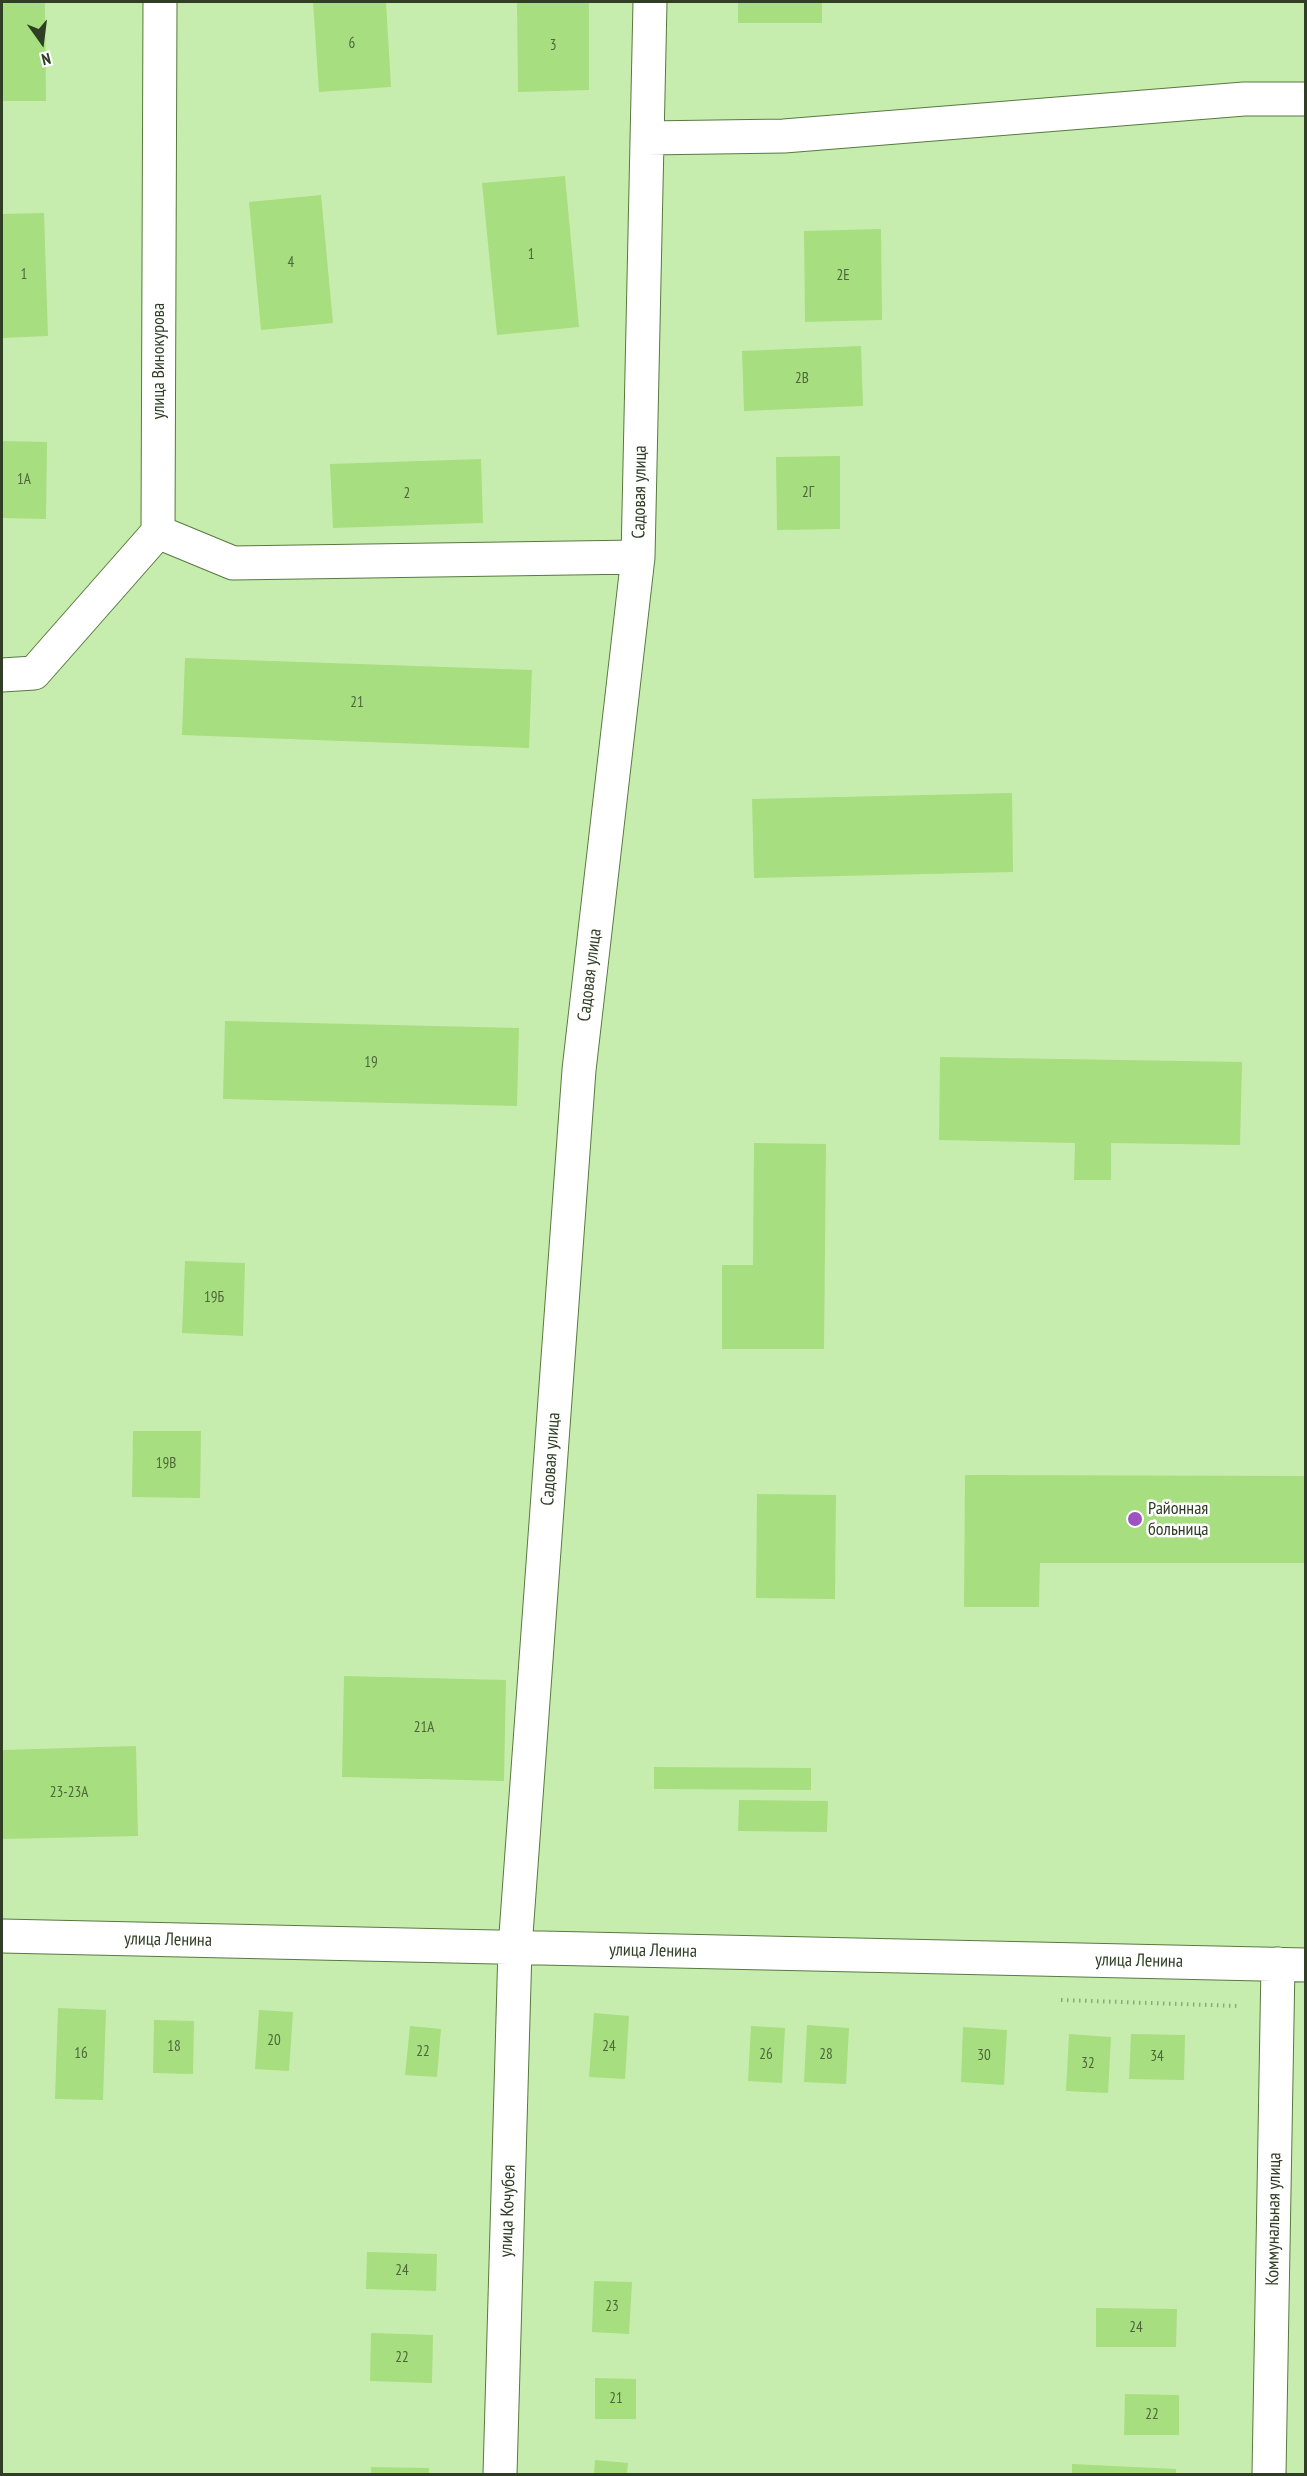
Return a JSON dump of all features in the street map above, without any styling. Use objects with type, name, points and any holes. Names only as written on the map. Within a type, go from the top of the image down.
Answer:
[{"type":"street","name":"улица Винокурова","points":[[158,532],[160,2]]},
{"type":"street","name":"Садовая улица","points":[[515,1948],[579,1070],[638,557],[650,2]]},
{"type":"street","points":[[647,138],[784,136],[1244,99],[1305,99]]},
{"type":"street","points":[[2,675],[34,673],[158,532],[233,563],[638,557]]},
{"type":"street","name":"улица Ленина","points":[[2,1936],[1292,1965]]},
{"type":"street","name":"улица Кочубея","points":[[500,2475],[515,1948]]},
{"type":"street","name":"Коммунальная улица","points":[[1269,2475],[1292,1965]]},
{"type":"building","points":[[2,2],[45,2],[46,101],[2,101]]},
{"type":"building","points":[[313,2],[386,2],[391,87],[319,92]]},
{"type":"building","points":[[517,2],[589,2],[589,90],[518,92]]},
{"type":"building","points":[[738,2],[822,2],[822,23],[738,23]]},
{"type":"building","points":[[565,176],[579,327],[497,335],[482,183]]},
{"type":"building","points":[[321,195],[333,323],[261,330],[249,202]]},
{"type":"building","points":[[44,213],[48,336],[2,338],[2,214]]},
{"type":"building","points":[[881,229],[882,320],[805,322],[804,231]]},
{"type":"building","points":[[861,346],[863,406],[744,411],[742,351]]},
{"type":"building","points":[[2,441],[47,442],[46,519],[2,518]]},
{"type":"building","points":[[840,456],[840,529],[777,530],[776,457]]},
{"type":"building","points":[[481,459],[483,523],[333,528],[330,464]]},
{"type":"building","points":[[185,658],[532,670],[529,748],[182,735]]},
{"type":"building","points":[[1012,793],[1013,872],[754,878],[752,799]]},
{"type":"building","points":[[225,1021],[519,1028],[517,1106],[223,1099]]},
{"type":"building","points":[[940,1057],[1242,1062],[1240,1145],[1111,1143],[1111,1180],[1074,1180],[1075,1143],[939,1140]]},
{"type":"building","points":[[754,1143],[826,1144],[824,1349],[722,1349],[722,1265],[753,1265]]},
{"type":"building","points":[[185,1261],[245,1263],[243,1336],[182,1333]]},
{"type":"building","points":[[133,1431],[201,1431],[200,1498],[132,1497]]},
{"type":"building","name":"Районная больница","points":[[965,1475],[1306,1476],[1306,1563],[1040,1563],[1039,1607],[964,1607]]},
{"type":"building","points":[[757,1494],[836,1495],[835,1599],[756,1598]]},
{"type":"building","points":[[344,1676],[506,1680],[504,1781],[342,1777]]},
{"type":"building","points":[[136,1746],[138,1836],[2,1839],[2,1750]]},
{"type":"building","points":[[654,1767],[811,1768],[811,1790],[654,1789]]},
{"type":"building","points":[[739,1800],[828,1801],[827,1832],[738,1831]]},
{"type":"building","points":[[58,2008],[106,2010],[103,2100],[55,2099]]},
{"type":"building","points":[[259,2010],[293,2012],[289,2071],[255,2069]]},
{"type":"building","points":[[594,2013],[629,2016],[625,2079],[589,2077]]},
{"type":"building","points":[[154,2020],[194,2021],[193,2074],[153,2073]]},
{"type":"building","points":[[807,2025],[849,2028],[846,2084],[804,2082]]},
{"type":"building","points":[[410,2026],[441,2029],[437,2077],[405,2075]]},
{"type":"building","points":[[751,2026],[785,2028],[782,2083],[748,2081]]},
{"type":"building","points":[[963,2027],[1007,2030],[1004,2085],[961,2082]]},
{"type":"building","points":[[1069,2034],[1111,2037],[1108,2093],[1066,2091]]},
{"type":"building","points":[[1131,2034],[1185,2035],[1184,2080],[1129,2079]]},
{"type":"building","points":[[367,2252],[437,2254],[436,2291],[366,2289]]},
{"type":"building","points":[[594,2281],[632,2282],[629,2334],[592,2332]]},
{"type":"building","points":[[1096,2308],[1177,2309],[1176,2347],[1096,2347]]},
{"type":"building","points":[[371,2333],[433,2335],[432,2383],[370,2381]]},
{"type":"building","points":[[595,2378],[636,2379],[636,2419],[595,2419]]},
{"type":"building","points":[[1125,2394],[1179,2395],[1179,2435],[1124,2435]]},
{"type":"building","points":[[595,2460],[628,2463],[627,2474],[594,2474]]},
{"type":"building","points":[[1072,2464],[1176,2469],[1176,2474],[1072,2474]]},
{"type":"building","points":[[371,2467],[429,2468],[429,2474],[371,2474]]},
{"type":"place","name":"Районная больница","points":[[1135,1519]]}]
